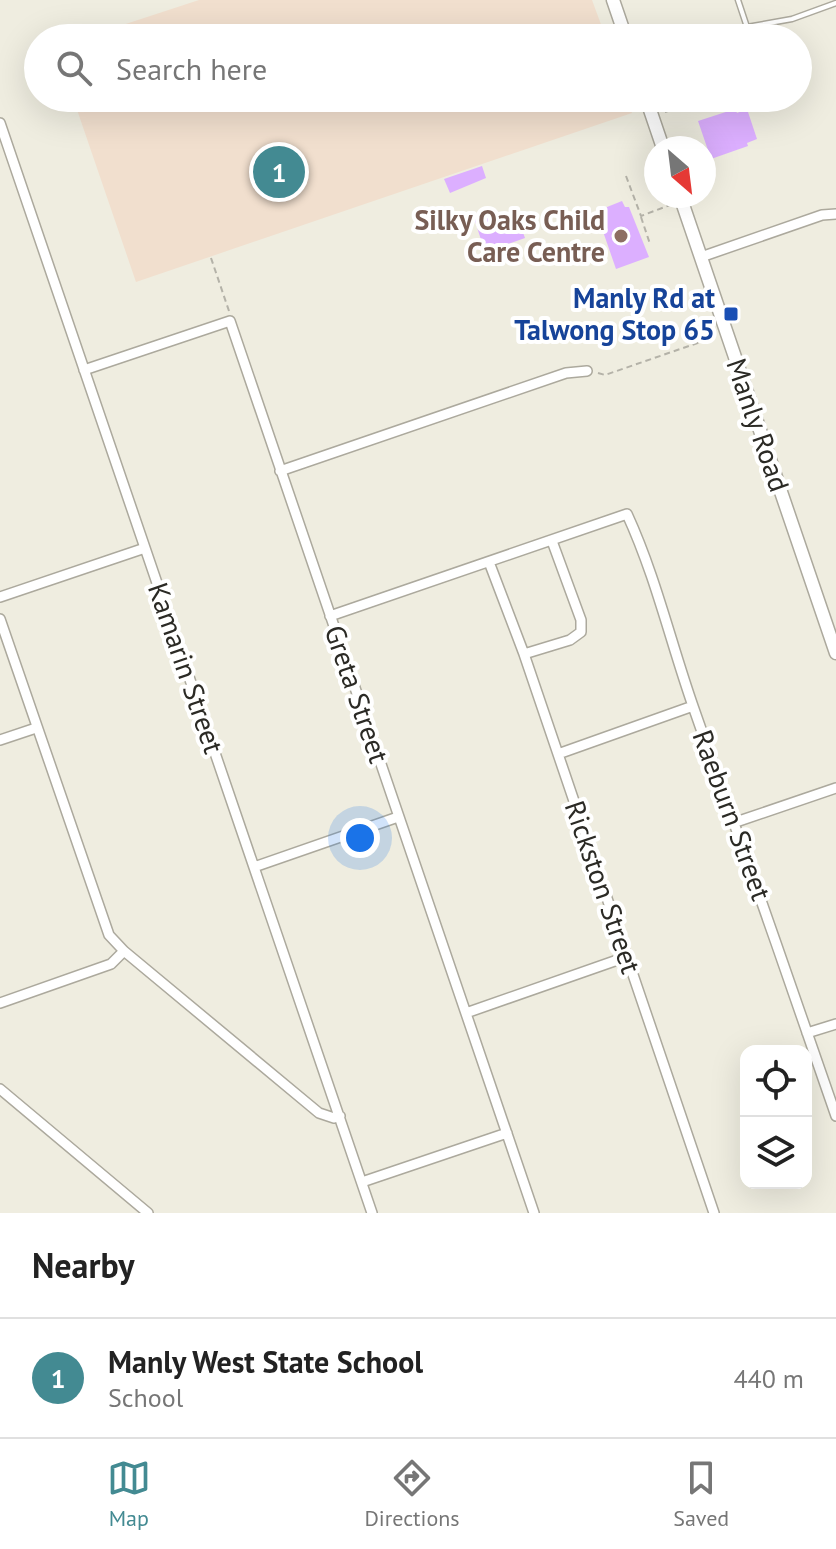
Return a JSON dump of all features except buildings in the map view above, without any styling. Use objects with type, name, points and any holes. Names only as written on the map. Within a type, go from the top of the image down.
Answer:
[{"type":"main road","points":[[613,0],[621,24]]},
{"type":"main road","points":[[651,112],[659,136]]},
{"type":"main road","name":"Manly Road","points":[[678,208],[701,257],[836,653]]},
{"type":"street","name":"Kamarin Street","points":[[0,123],[372,1213]]},
{"type":"street","points":[[701,257],[822,215],[836,214]]},
{"type":"street","points":[[84,370],[230,321]]},
{"type":"street","name":"Greta Street","points":[[230,321],[534,1213]]},
{"type":"street","points":[[280,471],[566,373],[587,371]]},
{"type":"street","name":"Raeburn Street","points":[[552,541],[627,514],[651,572],[693,706],[836,1116]]},
{"type":"street","points":[[330,616],[552,541],[581,620],[581,632],[570,640],[524,654]]},
{"type":"street","points":[[0,597],[145,548]]},
{"type":"street","name":"Rickston Street","points":[[489,562],[524,654],[714,1213]]},
{"type":"street","points":[[0,619],[109,935],[124,951],[319,1113],[334,1118],[340,1116]]},
{"type":"street","points":[[558,754],[693,706]]},
{"type":"street","points":[[0,740],[36,728]]},
{"type":"street","points":[[736,822],[836,788]]},
{"type":"street","points":[[254,867],[398,817]]},
{"type":"street","points":[[0,1003],[111,964],[124,951]]},
{"type":"street","points":[[466,1013],[626,957]]},
{"type":"street","points":[[807,1033],[836,1024]]},
{"type":"street","points":[[0,1089],[148,1213]]},
{"type":"street","points":[[362,1182],[507,1133]]},
{"type":"lane","points":[[738,0],[746,24]]},
{"type":"lane","points":[[764,24],[792,19],[836,3]]},
{"type":"path","points":[[626,176],[650,244]]},
{"type":"path","points":[[641,216],[659,208]]},
{"type":"path","points":[[211,258],[228,306],[230,321]]},
{"type":"path","points":[[587,371],[605,375],[715,337]]},
{"type":"shaded area","points":[[199,0],[592,0],[601,24],[126,24]]},
{"type":"shaded area","points":[[78,112],[632,112],[632,113],[136,282]]},
{"type":"place","name":"Manly West State School","points":[[279,172]]},
{"type":"place","name":"Silky Oaks Child Care Centre","points":[[621,236]]},
{"type":"place","name":"Manly Rd at Talwong Stop 65","points":[[731,314]]}]
